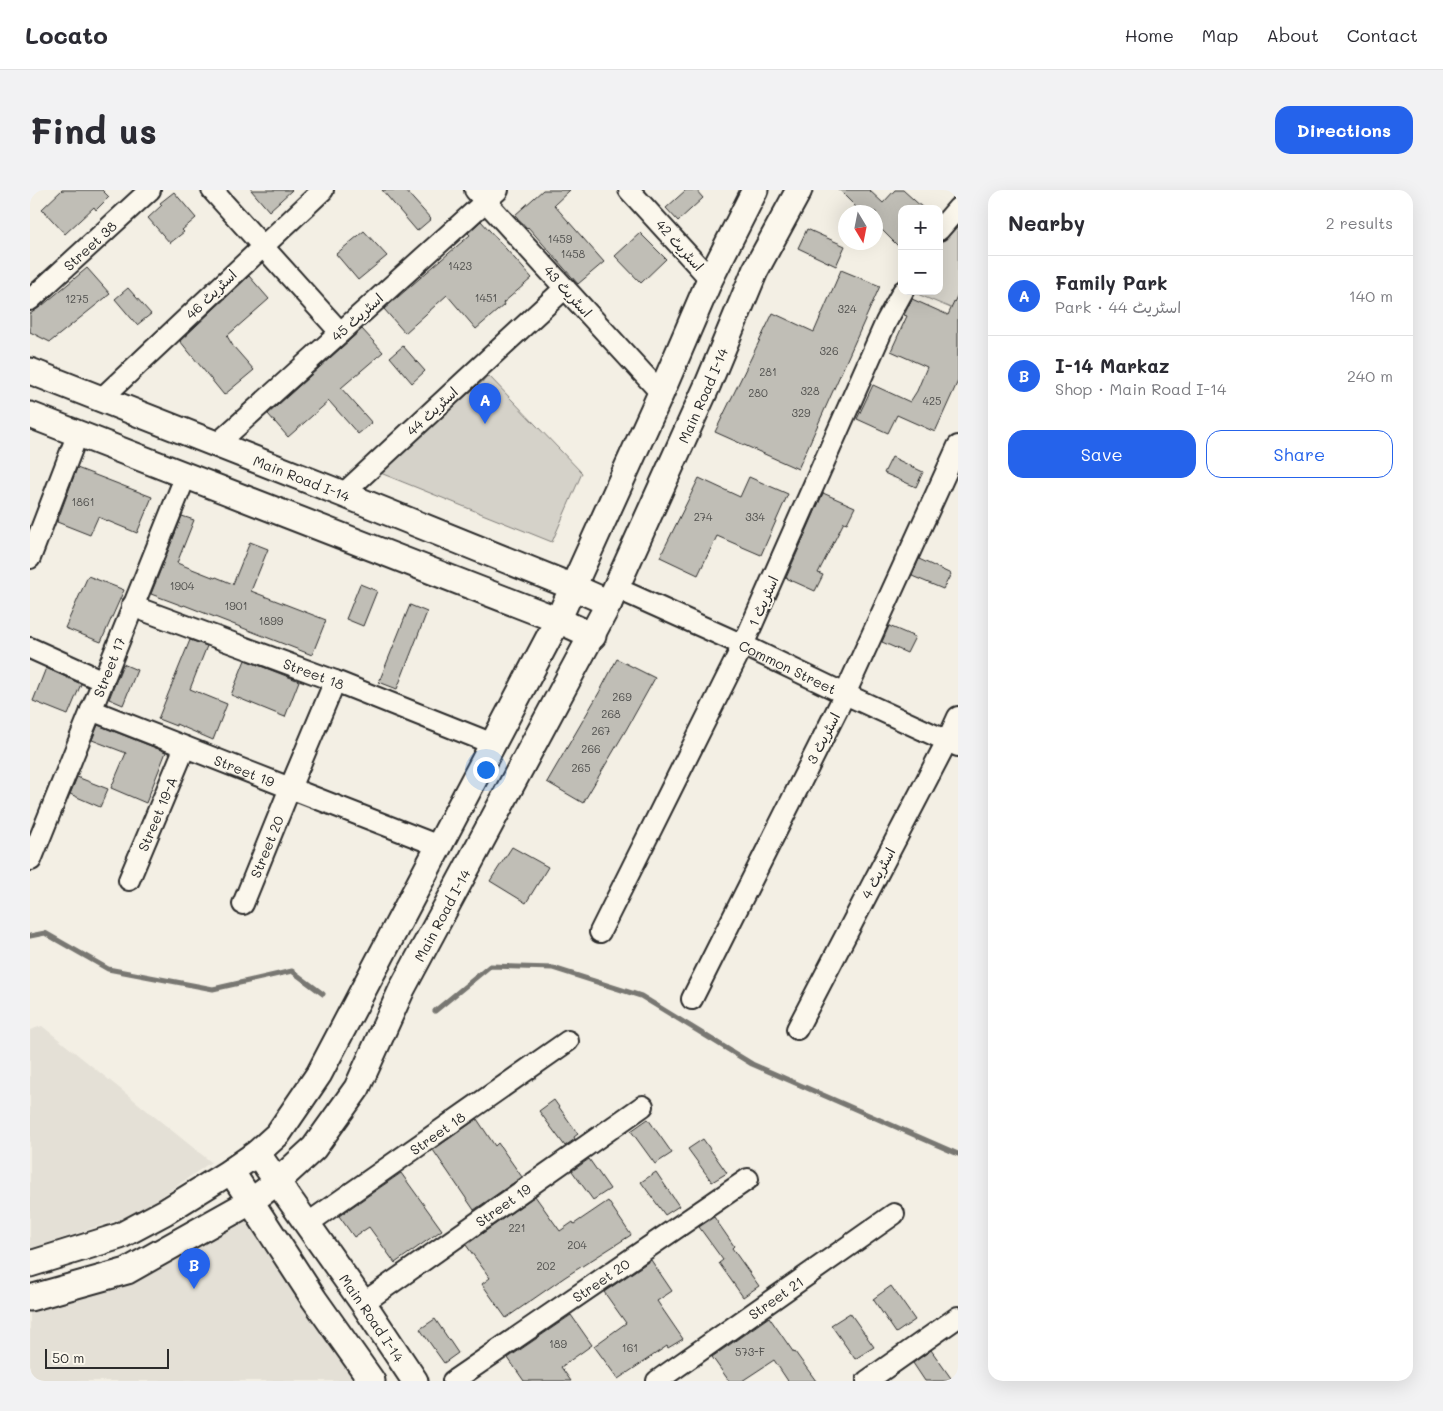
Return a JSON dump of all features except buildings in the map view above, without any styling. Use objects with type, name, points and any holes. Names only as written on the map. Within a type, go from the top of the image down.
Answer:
[{"type":"main road","points":[[30,1264],[120,1236],[165,1212],[231,1171],[257,1153],[278,1134],[319,1074],[558,620],[661,393],[710,279],[755,190]]},
{"type":"main road","name":"Main Road I-14","points":[[30,1298],[127,1271],[250,1202],[277,1182],[314,1148],[357,1088],[402,989],[613,596],[708,384],[755,271],[799,190]]},
{"type":"main road","name":"Main Road I-14","points":[[30,371],[574,587],[613,596]]},
{"type":"main road","points":[[30,415],[558,620],[593,636]]},
{"type":"main road","name":"Main Road I-14","points":[[257,1153],[363,1303],[415,1381]]},
{"type":"main road","points":[[231,1171],[314,1299],[372,1381]]},
{"type":"street","name":"Street 38","points":[[30,300],[150,190]]},
{"type":"street","points":[[212,190],[340,332]]},
{"type":"street","name":"اسٹریٹ 46","points":[[101,399],[323,190]]},
{"type":"street","name":"اسٹریٹ 42","points":[[630,190],[710,279]]},
{"type":"street","name":"اسٹریٹ 43","points":[[486,194],[565,288],[661,393]]},
{"type":"street","name":"اسٹریٹ 45","points":[[216,444],[340,332],[486,194]]},
{"type":"street","points":[[943,225],[958,208]]},
{"type":"street","name":"اسٹریٹ 44","points":[[343,494],[565,288]]},
{"type":"street","name":"اسٹریٹ 1","points":[[600,932],[743,645],[886,322],[900,295]]},
{"type":"street","points":[[30,558],[78,433]]},
{"type":"street","name":"اسٹریٹ 3","points":[[692,999],[845,694],[958,446]]},
{"type":"street","name":"Street 17","points":[[31,860],[186,475]]},
{"type":"street","name":"Common Street","points":[[613,596],[743,645],[953,743]]},
{"type":"street","name":"Street 18","points":[[132,606],[335,681],[493,744]]},
{"type":"street","points":[[30,648],[103,680]]},
{"type":"street","name":"Street 19","points":[[91,710],[290,788],[335,681]]},
{"type":"street","name":"اسٹریٹ 4","points":[[797,1029],[953,743],[958,717]]},
{"type":"street","name":"Street 19-A","points":[[129,880],[185,747]]},
{"type":"street","points":[[290,788],[439,846]]},
{"type":"street","name":"Street 20","points":[[243,904],[290,788]]},
{"type":"street","name":"Street 18","points":[[307,1224],[568,1041]]},
{"type":"street","name":"Street 19","points":[[363,1303],[642,1106]]},
{"type":"street","name":"Street 20","points":[[453,1381],[748,1179]]},
{"type":"street","name":"Street 21","points":[[657,1381],[894,1214]]},
{"type":"street","points":[[867,1381],[958,1318]]},
{"type":"shaded area","points":[[958,219],[958,311],[920,295],[943,295],[943,236]]},
{"type":"shaded area","points":[[489,376],[582,473],[552,542],[378,472]]},
{"type":"shaded area","points":[[42,1026],[211,1162],[138,1213],[30,1249],[30,1030]]},
{"type":"shaded area","points":[[248,1217],[360,1381],[30,1381],[30,1306]]},
{"type":"waterway","points":[[30,936],[45,933],[108,969],[213,989],[292,971],[323,994]]},
{"type":"waterway","points":[[435,1011],[490,966],[553,968],[641,996],[752,1064],[958,1154]]},
{"type":"place","name":"Family Park","points":[[485,424]]},
{"type":"place","name":"I-14 Markaz","points":[[194,1289]]}]
